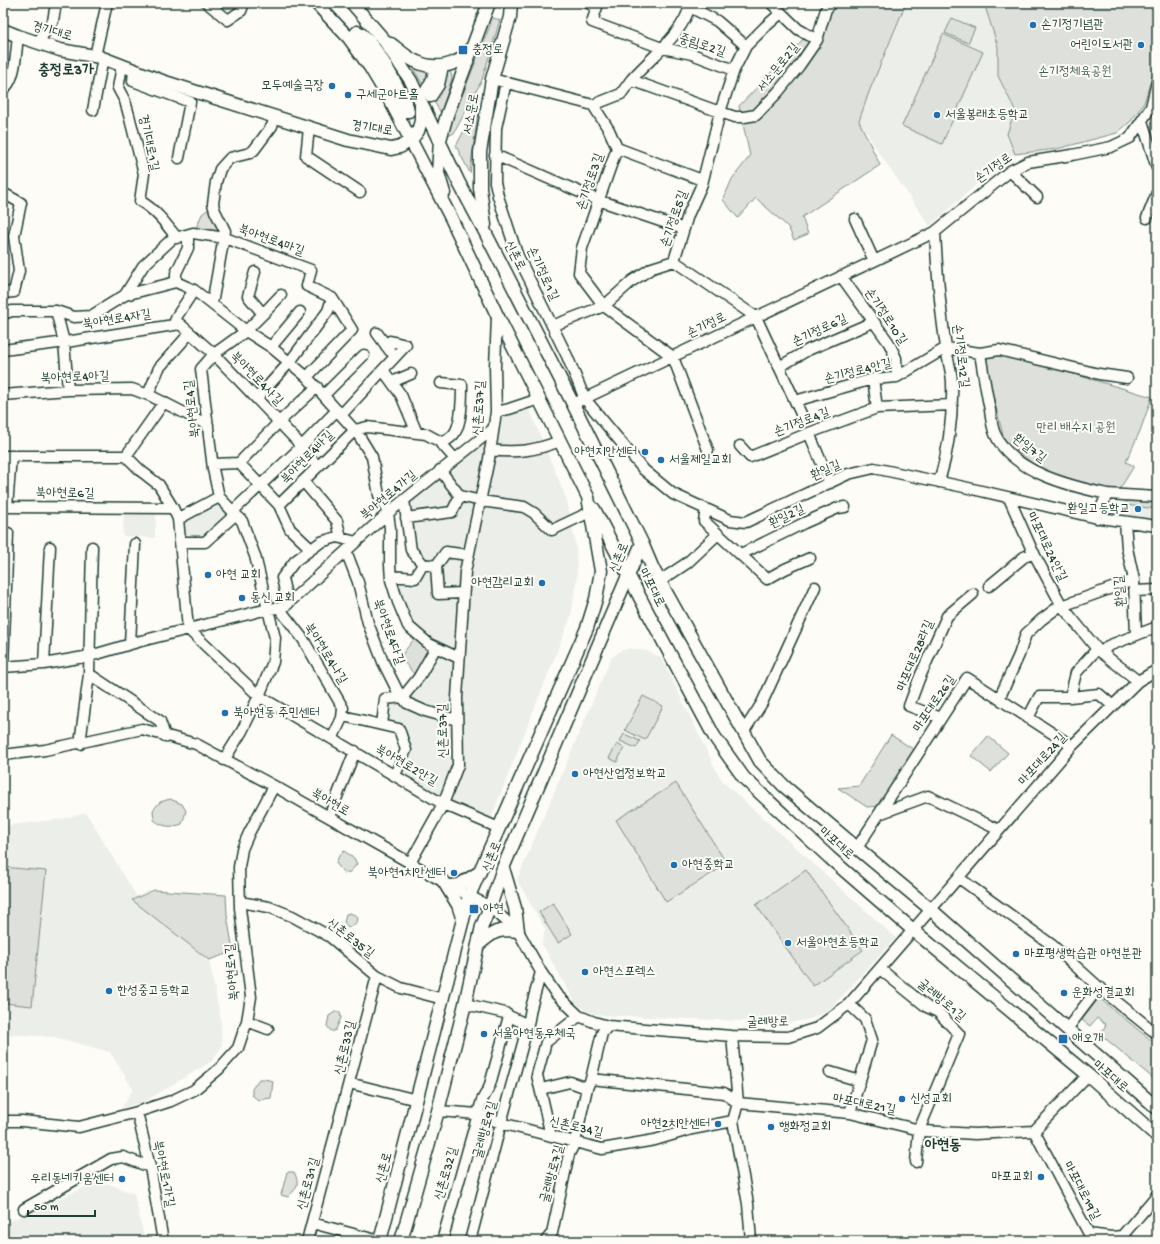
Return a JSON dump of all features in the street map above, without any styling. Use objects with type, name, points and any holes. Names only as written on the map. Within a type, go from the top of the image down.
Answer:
[{"type":"main road","points":[[316,3],[349,38],[370,66],[411,140],[451,218]]},
{"type":"main road","points":[[352,3],[384,40],[411,81],[426,99],[440,140]]},
{"type":"main road","name":"서소문로","points":[[451,218],[438,173],[440,140],[447,115],[489,3]]},
{"type":"main road","name":"서소문로","points":[[486,232],[480,188],[479,162],[492,79],[510,17],[511,3]]},
{"type":"main road","name":"경기대로","points":[[3,30],[60,50],[99,57],[165,82],[348,140],[391,149],[400,147],[411,140]]},
{"type":"main road","points":[[384,40],[415,62],[438,67],[451,65],[466,56],[478,34]]},
{"type":"main road","points":[[411,140],[418,131],[426,99]]},
{"type":"main road","name":"신촌로","points":[[401,1241],[438,1111],[465,1004],[482,926],[503,868],[642,543],[486,232],[458,181],[440,140]]},
{"type":"main road","name":"신촌로","points":[[380,1241],[463,920],[474,899],[480,872],[584,634],[593,610],[601,571],[588,497],[497,315],[451,218]]},
{"type":"main road","name":"마포대로","points":[[588,497],[714,736],[744,778],[830,858],[913,930],[1088,1075],[1157,1136]]},
{"type":"main road","name":"마포대로","points":[[642,543],[653,569],[760,761],[784,786],[931,910],[1157,1108]]},
{"type":"main road","points":[[478,945],[499,930],[518,931],[515,908],[503,868]]},
{"type":"main road","points":[[447,884],[459,885],[480,872]]},
{"type":"main road","points":[[447,884],[458,905],[463,920]]},
{"type":"street","points":[[38,42],[53,20],[56,3]]},
{"type":"street","points":[[93,110],[107,3]]},
{"type":"street","points":[[207,3],[228,20],[241,11],[244,3]]},
{"type":"street","name":"중림로2길","points":[[588,3],[597,7],[592,22],[662,48],[692,54],[734,70]]},
{"type":"street","points":[[771,3],[798,29],[817,40]]},
{"type":"street","name":"서소문로2길","points":[[631,80],[720,112],[740,117],[756,115],[778,92],[799,66],[817,40],[826,9],[832,3]]},
{"type":"street","name":"중림로2길","points":[[631,80],[670,40],[684,20],[691,5],[717,21],[746,46]]},
{"type":"street","points":[[720,112],[734,70],[746,46],[764,27],[782,13]]},
{"type":"street","points":[[358,31],[362,34],[385,63],[408,106],[409,112],[406,112],[381,66],[355,32],[358,31]]},
{"type":"street","points":[[3,89],[6,87],[13,74],[18,36]]},
{"type":"street","name":"경기대로1길","points":[[122,66],[118,88],[125,101],[144,174],[140,201],[148,205],[159,215],[177,238]]},
{"type":"street","points":[[134,70],[132,81],[190,102],[179,158]]},
{"type":"street","points":[[492,79],[593,105],[622,94],[631,80]]},
{"type":"street","name":"손기정로1길","points":[[506,82],[496,128],[495,182],[503,214],[517,254],[567,356],[585,399]]},
{"type":"street","name":"손기정로","points":[[573,404],[935,232],[1010,171],[1028,162],[1072,156],[1111,147],[1130,138],[1151,107],[1157,82]]},
{"type":"street","points":[[593,105],[609,130],[617,148]]},
{"type":"street","name":"손기정로5길","points":[[720,112],[702,180],[674,261],[756,317]]},
{"type":"street","points":[[225,238],[225,231],[213,204],[216,182],[220,169],[230,158],[254,150],[272,126],[275,118]]},
{"type":"street","points":[[1142,121],[1157,168]]},
{"type":"street","points":[[309,128],[306,156],[360,192]]},
{"type":"street","name":"손기정로3길","points":[[673,357],[604,306],[579,274],[582,248],[617,148],[702,180]]},
{"type":"street","points":[[495,155],[598,200],[684,229]]},
{"type":"street","points":[[1010,171],[1037,198]]},
{"type":"street","points":[[3,193],[21,203],[14,236],[19,271],[14,292],[3,293]]},
{"type":"street","points":[[1147,218],[1157,193]]},
{"type":"street","points":[[855,219],[874,261]]},
{"type":"street","name":"손기정로12길","points":[[935,232],[937,277],[946,348],[952,381],[952,423],[944,466],[939,482]]},
{"type":"street","name":"북아현로4마길","points":[[125,295],[143,266],[172,239],[193,233],[225,238],[311,270],[307,286],[332,298]]},
{"type":"street","points":[[176,282],[176,273],[188,248],[188,235]]},
{"type":"street","name":"북아현로4마길","points":[[212,304],[225,238]]},
{"type":"street","points":[[552,326],[604,306],[632,281],[652,268],[674,261]]},
{"type":"street","points":[[255,272],[248,296],[264,314]]},
{"type":"street","name":"손기정로10길","points":[[841,276],[889,343],[896,358],[897,377]]},
{"type":"street","points":[[3,314],[12,311],[56,311],[74,317],[91,316],[125,295],[176,282],[194,290],[246,331],[271,347],[308,377],[355,430],[372,457],[379,495],[388,513],[390,528],[391,576],[398,602],[408,626],[429,644],[459,658]]},
{"type":"street","points":[[194,290],[177,316],[174,324],[180,324],[214,354],[246,331],[264,314],[281,294]]},
{"type":"street","points":[[257,398],[289,363],[328,311],[332,298]]},
{"type":"street","points":[[308,377],[352,330],[332,298]]},
{"type":"street","points":[[56,311],[64,342],[68,390]]},
{"type":"street","points":[[271,347],[300,312]]},
{"type":"street","name":"신촌로37길","points":[[410,863],[443,804],[458,765],[457,698],[463,594],[465,572],[481,502],[496,412],[495,367],[497,315]]},
{"type":"street","points":[[756,317],[802,416]]},
{"type":"street","name":"손기정로6길","points":[[779,366],[808,350],[873,322]]},
{"type":"street","name":"북아현로4자길","points":[[3,350],[64,342],[174,324]]},
{"type":"street","points":[[148,395],[159,368],[190,333]]},
{"type":"street","points":[[377,333],[395,357]]},
{"type":"street","points":[[181,542],[205,542],[300,448],[383,370],[406,345],[390,341],[386,346]]},
{"type":"street","points":[[946,348],[980,353],[999,350],[1099,374],[1128,378]]},
{"type":"street","name":"손기정로4안길","points":[[795,401],[873,379],[897,377],[946,348]]},
{"type":"street","name":"환일7길","points":[[980,353],[994,433],[1005,450],[1034,471],[1068,484],[1106,494],[1157,497]]},
{"type":"street","name":"북아현로4사길","points":[[214,354],[297,441],[300,448],[318,466]]},
{"type":"street","name":"북아현로4길","points":[[214,354],[202,369],[213,464],[219,497]]},
{"type":"street","points":[[324,395],[364,356]]},
{"type":"street","points":[[673,357],[708,450]]},
{"type":"street","points":[[383,370],[400,395],[417,433]]},
{"type":"street","points":[[392,382],[410,374]]},
{"type":"street","points":[[873,379],[877,408]]},
{"type":"street","points":[[441,383],[462,385],[462,403],[457,428],[453,436],[441,444]]},
{"type":"street","points":[[279,422],[317,387]]},
{"type":"street","name":"북아현로4아길","points":[[3,395],[68,390],[132,390],[164,402],[208,425]]},
{"type":"street","points":[[496,412],[539,399]]},
{"type":"street","name":"환일길","points":[[585,399],[644,470],[673,494],[730,520],[746,522],[848,474],[874,468],[1097,518],[1157,526]]},
{"type":"street","points":[[164,402],[126,456],[141,471],[160,485],[174,508],[178,519],[188,629],[259,696]]},
{"type":"street","name":"손기정로4길","points":[[740,446],[750,457],[877,408],[952,405]]},
{"type":"street","name":"북아현로4사길","points":[[239,463],[279,422]]},
{"type":"street","points":[[355,430],[367,427],[426,434],[439,441],[455,459]]},
{"type":"street","name":"북아현로4가길","points":[[283,606],[346,552],[388,513],[493,429]]},
{"type":"street","name":"북아현로4바길","points":[[279,505],[355,430]]},
{"type":"street","points":[[809,433],[830,482]]},
{"type":"street","points":[[490,450],[527,451],[560,441]]},
{"type":"street","name":"북아현로6길","points":[[126,456],[7,456],[6,507],[174,508]]},
{"type":"street","points":[[213,464],[239,463]]},
{"type":"street","name":"북아현로4바길","points":[[239,463],[279,505],[290,529],[311,549]]},
{"type":"street","points":[[440,470],[460,496],[481,502],[524,507],[534,513],[552,530],[590,512]]},
{"type":"street","points":[[303,481],[337,521],[341,538]]},
{"type":"street","points":[[1097,518],[1106,494]]},
{"type":"street","points":[[406,518],[452,512],[460,496]]},
{"type":"street","points":[[178,519],[219,497],[242,521],[255,556],[275,638],[273,662],[259,696],[242,731],[224,760]]},
{"type":"street","name":"마포대로24안길","points":[[1008,498],[1034,553],[1062,605],[1099,651],[1138,681]]},
{"type":"street","points":[[404,500],[411,550],[423,564],[436,566]]},
{"type":"street","name":"환일2길","points":[[741,554],[804,523],[838,508],[845,507]]},
{"type":"street","points":[[706,510],[704,522],[767,579],[785,568],[810,558]]},
{"type":"street","name":"환일길","points":[[1125,522],[1126,548],[1134,580],[1136,635]]},
{"type":"street","points":[[8,533],[3,667],[44,664],[90,656],[130,644],[283,606],[282,578],[295,561],[321,542],[337,537],[356,542]]},
{"type":"street","points":[[660,581],[687,563],[718,534]]},
{"type":"street","points":[[130,644],[135,544]]},
{"type":"street","points":[[44,664],[50,547]]},
{"type":"street","points":[[80,744],[89,674],[92,547]]},
{"type":"street","name":"북아현로4다길","points":[[346,552],[358,582],[368,623],[397,690],[407,703],[425,711],[457,720]]},
{"type":"street","points":[[463,594],[438,594],[436,566],[446,552],[468,556]]},
{"type":"street","points":[[989,586],[1024,557],[1034,553]]},
{"type":"street","points":[[391,576],[415,578],[423,564]]},
{"type":"street","points":[[999,699],[1019,655],[1026,634],[1041,620],[1062,605],[1134,580]]},
{"type":"street","points":[[744,731],[762,702],[815,587]]},
{"type":"street","points":[[1135,591],[1157,590]]},
{"type":"street","name":"마포대로28라길","points":[[941,718],[909,706],[919,679],[947,616],[973,594]]},
{"type":"street","name":"북아현로4나길","points":[[283,606],[343,708],[343,716]]},
{"type":"street","points":[[1070,696],[1076,673],[1099,651],[1157,626]]},
{"type":"street","points":[[382,725],[385,699],[403,697],[419,677],[436,647]]},
{"type":"street","name":"마포대로24길","points":[[931,910],[1072,746],[1138,681],[1157,670]]},
{"type":"street","points":[[89,674],[160,721],[165,736]]},
{"type":"street","name":"마포대로26길","points":[[857,848],[967,678],[1072,746]]},
{"type":"street","points":[[1028,718],[1039,697],[1099,694],[1113,706]]},
{"type":"street","name":"북아현로2안길","points":[[259,696],[443,804]]},
{"type":"street","points":[[332,739],[343,716],[399,729],[406,750],[395,775]]},
{"type":"street","name":"북아현로","points":[[3,755],[80,744],[142,729],[196,744],[274,786],[474,899]]},
{"type":"street","points":[[329,817],[355,752]]},
{"type":"street","name":"북아현로1길","points":[[3,1121],[22,1121],[79,1127],[138,1112],[171,1101],[194,1090],[219,1069],[238,1048],[247,1021],[250,997],[240,902],[239,867],[242,849],[249,832],[274,786]]},
{"type":"street","points":[[878,814],[928,796],[999,830]]},
{"type":"street","points":[[443,804],[499,828]]},
{"type":"street","points":[[959,878],[1052,945],[1098,987],[1157,1034]]},
{"type":"street","name":"굴레방로","points":[[474,899],[490,907],[518,931],[541,972],[556,994],[579,1016],[608,1026],[732,1036],[788,1037],[817,1028],[849,1004],[931,910]]},
{"type":"street","name":"신촌로35길","points":[[240,902],[269,907],[292,916],[330,936],[377,976],[401,988],[443,999]]},
{"type":"street","name":"굴레방로1길","points":[[880,969],[928,1007],[938,1012],[959,1034],[919,1130]]},
{"type":"street","name":"굴레방로9길","points":[[470,1241],[541,972]]},
{"type":"street","name":"신촌로33길","points":[[377,976],[349,1083],[416,1100]]},
{"type":"street","points":[[1067,1029],[1098,987]]},
{"type":"street","points":[[465,1004],[505,1013],[528,1025]]},
{"type":"street","points":[[849,1004],[865,1019],[872,1040],[850,1113]]},
{"type":"street","name":"굴레방로9길","points":[[478,1114],[482,1100],[490,1088],[509,1016]]},
{"type":"street","points":[[551,1136],[537,1075],[546,1042],[579,1016]]},
{"type":"street","points":[[247,1021],[268,1028]]},
{"type":"street","name":"굴레방로7길","points":[[551,1238],[570,1154],[575,1142],[602,1033],[608,1026]]},
{"type":"street","points":[[732,1036],[738,1103],[734,1121],[748,1204],[751,1241]]},
{"type":"street","points":[[830,1072],[860,1081]]},
{"type":"street","points":[[1034,1131],[1088,1075]]},
{"type":"street","points":[[541,1089],[570,1082],[589,1083]]},
{"type":"street","name":"신촌로31길","points":[[349,1083],[312,1224],[380,1241]]},
{"type":"street","name":"마포대로21길","points":[[589,1083],[724,1093],[738,1103],[850,1113],[919,1130],[975,1134],[1034,1131]]},
{"type":"street","name":"신촌로34길","points":[[438,1111],[478,1114],[500,1123],[602,1149],[655,1140],[692,1129],[734,1121]]},
{"type":"street","name":"북아현로1가길","points":[[138,1112],[150,1167],[163,1241]]},
{"type":"street","name":"신촌로32길","points":[[442,1241],[478,1114]]},
{"type":"street","points":[[916,1162],[919,1130]]},
{"type":"street","name":"마포대로19길","points":[[1034,1131],[1089,1234],[1126,1239],[1157,1196]]},
{"type":"street","points":[[24,1209],[111,1159],[122,1157],[150,1167]]},
{"type":"street","points":[[307,1241],[312,1224]]},
{"type":"shaded area","name":"서울봉래초등학교","points":[[906,3],[984,3],[998,47],[998,76],[1015,110],[1007,134],[1015,154],[1006,158],[930,226],[883,159],[859,121],[869,92]]},
{"type":"shaded area","points":[[530,411],[567,500],[576,547],[577,577],[571,616],[489,823],[395,775],[406,750],[399,729],[382,725],[385,699],[403,697],[436,647],[408,626],[391,580],[415,578],[423,564],[411,550],[404,500],[493,429],[496,412]]},
{"type":"shaded area","name":"환일고등학교","points":[[1126,498],[1157,499],[1157,522],[1117,514],[1120,505]]},
{"type":"shaded area","points":[[218,502],[230,515],[203,539],[185,538],[183,522]]},
{"type":"shaded area","points":[[124,512],[156,513],[155,538],[123,536]]},
{"type":"shaded area","points":[[630,648],[646,651],[661,657],[718,774],[724,783],[896,938],[831,1008],[811,1019],[788,1023],[601,1015],[587,1012],[575,1002],[542,944],[545,929],[517,880],[611,658],[620,651]]},
{"type":"shaded area","name":"한성중고등학교","points":[[86,813],[137,897],[132,899],[182,937],[209,960],[221,1021],[222,1046],[212,1061],[144,1102],[122,1108],[133,1089],[110,1052],[54,1037],[3,1034],[3,826],[62,819]]},
{"type":"shaded area","points":[[94,1183],[109,1184],[134,1194],[145,1241],[3,1241],[3,1224]]},
{"type":"green space","points":[[841,3],[906,3],[869,92],[859,121],[880,165],[802,217],[808,234],[794,240],[788,227],[756,198],[738,218],[723,200],[732,179],[750,156],[739,106],[806,36]]},
{"type":"green space","name":"손기정체육공원","points":[[984,3],[1154,3],[1157,8],[1157,60],[1144,103],[1131,121],[1117,133],[1057,149],[1015,154],[1007,134],[1015,110],[998,76],[998,47]]},
{"type":"green space","points":[[493,18],[500,20],[482,80],[454,133],[450,135],[449,129]]},
{"type":"green space","points":[[952,18],[975,28],[968,43],[945,33]]},
{"type":"green space","points":[[943,34],[983,52],[942,144],[902,126]]},
{"type":"green space","points":[[414,66],[430,70],[426,90],[414,70]]},
{"type":"green space","points":[[447,71],[451,73],[452,78],[441,113],[431,97],[441,75]]},
{"type":"green space","points":[[475,110],[478,110],[478,112],[470,173],[456,146]]},
{"type":"green space","points":[[211,207],[224,233],[198,230],[196,228],[202,214]]},
{"type":"green space","name":"만리 배수지 공원","points":[[999,352],[1152,397],[1140,431],[1126,462],[1134,466],[1118,492],[1098,488],[1039,469],[1004,439],[983,356]]},
{"type":"green space","points":[[1128,500],[1157,501],[1157,509],[1125,505]]},
{"type":"green space","points":[[418,634],[432,646],[414,674],[400,657]]},
{"type":"green space","points":[[643,696],[663,706],[645,740],[625,730]]},
{"type":"green space","points":[[624,734],[640,741],[636,748],[620,741]]},
{"type":"green space","points":[[891,735],[916,751],[881,806],[867,807],[838,788],[859,786]]},
{"type":"green space","points":[[988,736],[1008,753],[991,772],[971,756]]},
{"type":"green space","points":[[617,744],[624,748],[617,762],[609,758]]},
{"type":"green space","points":[[676,783],[727,864],[666,902],[616,820]]},
{"type":"green space","points":[[170,799],[182,804],[186,811],[182,824],[167,826],[154,820],[153,810],[160,802]]},
{"type":"green space","points":[[344,851],[354,858],[357,864],[350,872],[344,873],[336,863]]},
{"type":"green space","points":[[3,867],[46,871],[32,1006],[3,1003]]},
{"type":"green space","points":[[806,870],[863,950],[813,986],[756,905]]},
{"type":"green space","points":[[154,890],[226,895],[227,915],[232,945],[229,953],[209,960],[132,900]]},
{"type":"green space","points":[[553,903],[572,934],[558,943],[539,912]]},
{"type":"green space","points":[[350,913],[357,916],[358,920],[353,926],[348,927],[344,922],[346,914]]},
{"type":"green space","points":[[1099,998],[1157,1045],[1157,1071],[1154,1079],[1100,1034],[1106,1025],[1097,1018],[1090,1026],[1082,1020]]},
{"type":"green space","points":[[335,1012],[340,1012],[341,1018],[335,1031],[331,1031],[327,1026],[329,1016]]},
{"type":"green space","points":[[259,1079],[273,1081],[271,1098],[258,1100],[252,1095],[252,1089]]},
{"type":"green space","points":[[287,1172],[294,1172],[297,1180],[297,1186],[288,1197],[281,1195]]},
{"type":"place","name":"손기정기념관","points":[[1033,25]]},
{"type":"place","name":"어린이도서관","points":[[1141,45]]},
{"type":"place","name":"충정로","points":[[463,50]]},
{"type":"place","name":"모두예술극장","points":[[332,86]]},
{"type":"place","name":"구세군아트홀","points":[[348,95]]},
{"type":"place","name":"서울봉래초등학교","points":[[937,115]]},
{"type":"place","name":"아현지안센터","points":[[645,452]]},
{"type":"place","name":"서울제일교회","points":[[661,460]]},
{"type":"place","name":"환일고등학교","points":[[1138,509]]},
{"type":"place","name":"아현 교회","points":[[208,575]]},
{"type":"place","name":"아현감리교회","points":[[542,583]]},
{"type":"place","name":"동신 교회","points":[[242,598]]},
{"type":"place","name":"북아현동 주민센터","points":[[225,713]]},
{"type":"place","name":"아현산업정보학교","points":[[575,774]]},
{"type":"place","name":"아현중학교","points":[[674,865]]},
{"type":"place","name":"북아현1치안센터","points":[[454,873]]},
{"type":"place","name":"아현","points":[[474,909]]},
{"type":"place","name":"서울아현초등학교","points":[[788,943]]},
{"type":"place","name":"마포평생학습관 아현분관","points":[[1016,954]]},
{"type":"place","name":"아현스포렉스","points":[[585,972]]},
{"type":"place","name":"한성중고등학교","points":[[109,991]]},
{"type":"place","name":"운화성결교회","points":[[1064,993]]},
{"type":"place","name":"서울아현동우체국","points":[[484,1034]]},
{"type":"place","name":"애오개","points":[[1063,1039]]},
{"type":"place","name":"신성교회","points":[[902,1099]]},
{"type":"place","name":"아현2치안센터","points":[[718,1124]]},
{"type":"place","name":"행화정교회","points":[[771,1127]]},
{"type":"place","name":"마포교회","points":[[1041,1177]]},
{"type":"place","name":"우리동네키움센터","points":[[122,1179]]},
{"type":"district","name":"충정로3가","points":[[66,71]]},
{"type":"district","name":"아현동","points":[[943,1146]]}]
